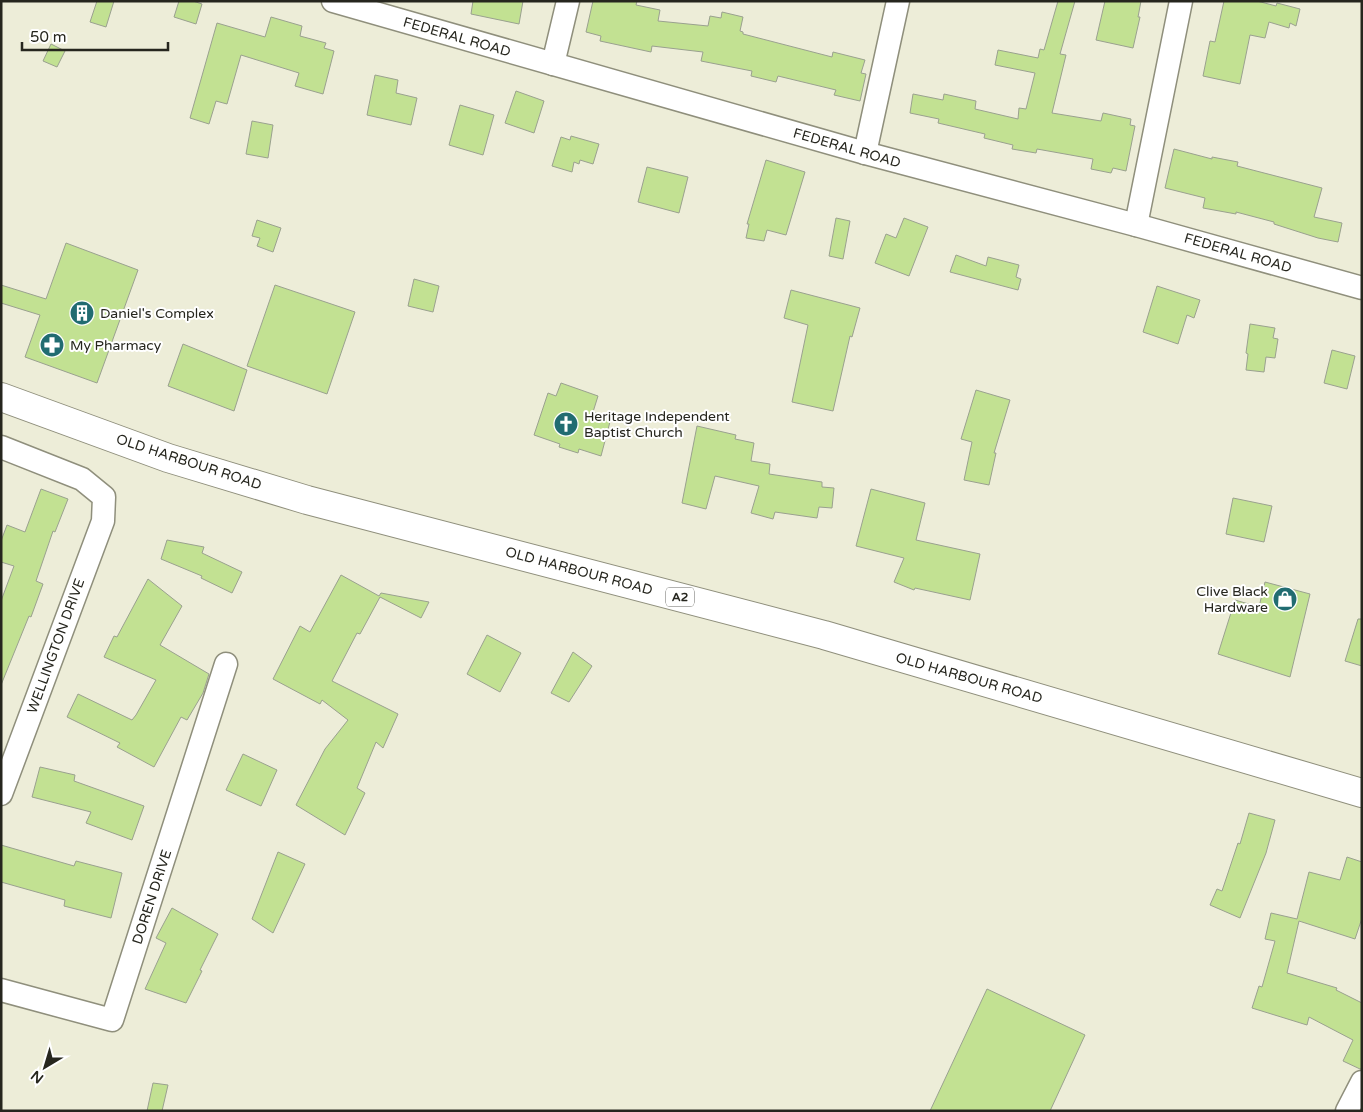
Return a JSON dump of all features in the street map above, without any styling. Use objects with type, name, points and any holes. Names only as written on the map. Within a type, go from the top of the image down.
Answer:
[{"type":"main road","name":"OLD HARBOUR ROAD","points":[[1,397],[168,458],[307,500],[824,635],[1362,793]]},
{"type":"street","name":"FEDERAL ROAD","points":[[333,1],[865,153],[1136,225],[1362,288]]},
{"type":"street","points":[[553,64],[568,1]]},
{"type":"street","points":[[865,153],[898,1]]},
{"type":"street","points":[[1136,225],[1181,1]]},
{"type":"street","name":"WELLINGTON DRIVE","points":[[1,447],[82,478],[104,497],[103,521],[1,794]]},
{"type":"street","name":"DOREN DRIVE","points":[[1,990],[112,1020],[226,664]]},
{"type":"street","points":[[1347,1111],[1362,1082]]},
{"type":"building","points":[[97,1],[114,1],[106,27],[90,22]]},
{"type":"building","points":[[179,1],[193,1],[202,4],[196,24],[174,17]]},
{"type":"building","points":[[473,1],[523,1],[519,24],[471,14]]},
{"type":"building","points":[[593,1],[637,1],[636,5],[660,10],[658,21],[708,26],[710,16],[721,18],[722,12],[743,17],[740,31],[743,34],[832,57],[833,52],[865,60],[861,73],[866,74],[860,101],[834,95],[836,90],[778,76],[776,82],[751,76],[752,71],[701,61],[703,52],[652,46],[651,52],[600,41],[601,36],[586,32]]},
{"type":"building","points":[[1058,1],[1075,1],[1060,54],[1066,55],[1052,113],[1101,121],[1103,113],[1131,119],[1130,125],[1135,126],[1126,171],[1113,168],[1111,173],[1091,169],[1093,159],[1037,149],[1036,153],[1012,149],[1013,145],[984,138],[985,134],[938,123],[939,119],[910,113],[913,94],[943,100],[944,94],[976,101],[975,109],[1018,119],[1019,108],[1026,109],[1035,73],[995,65],[998,50],[1038,58],[1040,49],[1044,50]]},
{"type":"building","points":[[1105,1],[1141,1],[1138,17],[1140,17],[1133,48],[1096,40]]},
{"type":"building","points":[[1224,1],[1257,1],[1276,6],[1277,3],[1300,9],[1296,26],[1290,23],[1289,28],[1269,22],[1265,38],[1250,35],[1240,84],[1203,76],[1210,41],[1215,42]]},
{"type":"building","points":[[271,17],[302,26],[300,36],[326,43],[324,48],[334,51],[323,94],[295,86],[299,73],[241,55],[227,104],[216,101],[209,124],[190,118],[217,23],[265,37]]},
{"type":"building","points":[[51,44],[65,51],[57,67],[43,61]]},
{"type":"building","points":[[375,75],[398,80],[396,93],[417,98],[411,125],[367,115]]},
{"type":"building","points":[[516,91],[544,101],[534,133],[505,123]]},
{"type":"building","points":[[460,105],[494,115],[483,155],[449,145]]},
{"type":"building","points":[[252,121],[273,125],[268,158],[246,154]]},
{"type":"building","points":[[571,136],[599,144],[593,164],[580,160],[579,164],[574,162],[572,172],[552,166],[561,137],[570,140]]},
{"type":"building","points":[[1174,149],[1212,159],[1212,157],[1238,162],[1237,166],[1322,188],[1314,217],[1342,223],[1338,242],[1318,238],[1274,224],[1274,222],[1236,212],[1236,214],[1203,208],[1205,198],[1165,188]]},
{"type":"building","points":[[766,160],[805,172],[786,235],[767,230],[764,241],[746,238],[749,224],[747,224]]},
{"type":"building","points":[[647,167],[688,177],[679,213],[638,202]]},
{"type":"building","points":[[836,218],[850,221],[843,259],[829,256]]},
{"type":"building","points":[[904,218],[928,227],[909,276],[875,263],[886,234],[896,238]]},
{"type":"building","points":[[257,220],[281,228],[273,252],[257,246],[260,238],[252,236]]},
{"type":"building","name":"Daniel's Complex","points":[[66,243],[138,270],[97,383],[25,357],[40,315],[1,303],[1,285],[46,299]]},
{"type":"building","points":[[956,255],[986,266],[988,257],[1019,265],[1016,277],[1021,279],[1018,290],[950,272]]},
{"type":"building","points":[[414,279],[439,286],[433,312],[408,306]]},
{"type":"building","points":[[275,285],[355,312],[327,394],[247,366]]},
{"type":"building","points":[[1157,286],[1200,300],[1194,318],[1187,315],[1178,344],[1143,332]]},
{"type":"building","points":[[791,290],[860,308],[852,337],[850,336],[833,411],[792,402],[808,325],[784,318]]},
{"type":"building","points":[[1250,324],[1275,328],[1273,338],[1278,339],[1275,358],[1266,357],[1264,372],[1246,370]]},
{"type":"building","points":[[183,344],[247,370],[234,411],[168,386]]},
{"type":"building","points":[[1332,350],[1355,356],[1347,389],[1324,383]]},
{"type":"building","name":"Heritage Independent Baptist Church","points":[[561,383],[598,396],[593,412],[611,418],[601,456],[579,449],[578,453],[559,447],[560,444],[534,435],[548,393],[556,396]]},
{"type":"building","points":[[976,390],[1010,400],[994,453],[996,453],[989,485],[964,480],[972,442],[961,439]]},
{"type":"building","points":[[697,426],[736,435],[735,439],[754,443],[751,461],[770,464],[769,474],[822,482],[822,487],[834,488],[832,508],[819,507],[817,518],[775,512],[773,519],[751,513],[759,486],[715,476],[706,509],[682,503]]},
{"type":"building","points":[[41,489],[68,499],[55,532],[53,531],[36,581],[43,584],[31,617],[29,616],[1,685],[1,601],[14,566],[1,562],[1,541],[7,525],[25,532]]},
{"type":"building","points":[[871,489],[925,503],[916,540],[980,554],[970,600],[915,588],[914,590],[894,582],[904,558],[856,546]]},
{"type":"building","points":[[1233,498],[1272,506],[1264,542],[1226,534]]},
{"type":"building","points":[[167,540],[204,547],[202,553],[242,572],[232,593],[201,578],[202,576],[161,559]]},
{"type":"building","points":[[341,575],[379,596],[381,593],[429,602],[421,618],[380,597],[360,634],[357,633],[332,681],[398,714],[383,748],[376,742],[357,788],[365,793],[345,835],[296,805],[325,749],[348,720],[322,700],[320,704],[273,679],[300,626],[310,632]]},
{"type":"building","points":[[148,579],[182,606],[160,645],[209,674],[203,693],[187,720],[181,717],[154,767],[117,747],[120,743],[67,717],[78,694],[132,720],[136,715],[156,680],[104,657],[114,636],[117,637]]},
{"type":"building","points":[[1265,582],[1310,594],[1290,677],[1218,654],[1235,600],[1259,607]]},
{"type":"building","points":[[1358,619],[1362,619],[1362,666],[1345,661]]},
{"type":"building","points":[[487,635],[521,653],[500,692],[467,674]]},
{"type":"building","points":[[573,652],[592,666],[569,702],[551,693]]},
{"type":"building","points":[[243,754],[277,770],[261,806],[226,790]]},
{"type":"building","points":[[40,767],[75,775],[74,781],[144,806],[132,840],[86,823],[91,812],[32,797]]},
{"type":"building","points":[[1249,813],[1275,820],[1266,853],[1240,918],[1210,905],[1217,889],[1222,891],[1238,843],[1240,844]]},
{"type":"building","points":[[1,845],[74,866],[76,861],[122,873],[111,918],[64,906],[65,900],[1,882]]},
{"type":"building","points":[[278,852],[305,864],[273,933],[252,919]]},
{"type":"building","points":[[1347,857],[1362,862],[1362,918],[1355,939],[1299,921],[1287,973],[1337,988],[1336,990],[1362,1003],[1362,1069],[1343,1061],[1353,1040],[1309,1017],[1307,1025],[1252,1008],[1259,986],[1262,987],[1275,941],[1265,939],[1271,913],[1297,919],[1309,872],[1340,880]]},
{"type":"building","points":[[172,908],[218,934],[186,1003],[145,989],[166,943],[156,938]]},
{"type":"building","points":[[987,989],[1085,1035],[1050,1111],[930,1111]]},
{"type":"building","points":[[153,1083],[168,1085],[162,1111],[147,1111]]},
{"type":"place","name":"Daniel's Complex","points":[[82,313]]},
{"type":"place","name":"My Pharmacy","points":[[52,345]]},
{"type":"place","name":"Heritage Independent Baptist Church","points":[[566,424]]},
{"type":"place","name":"Clive Black Hardware","points":[[1285,599]]}]
